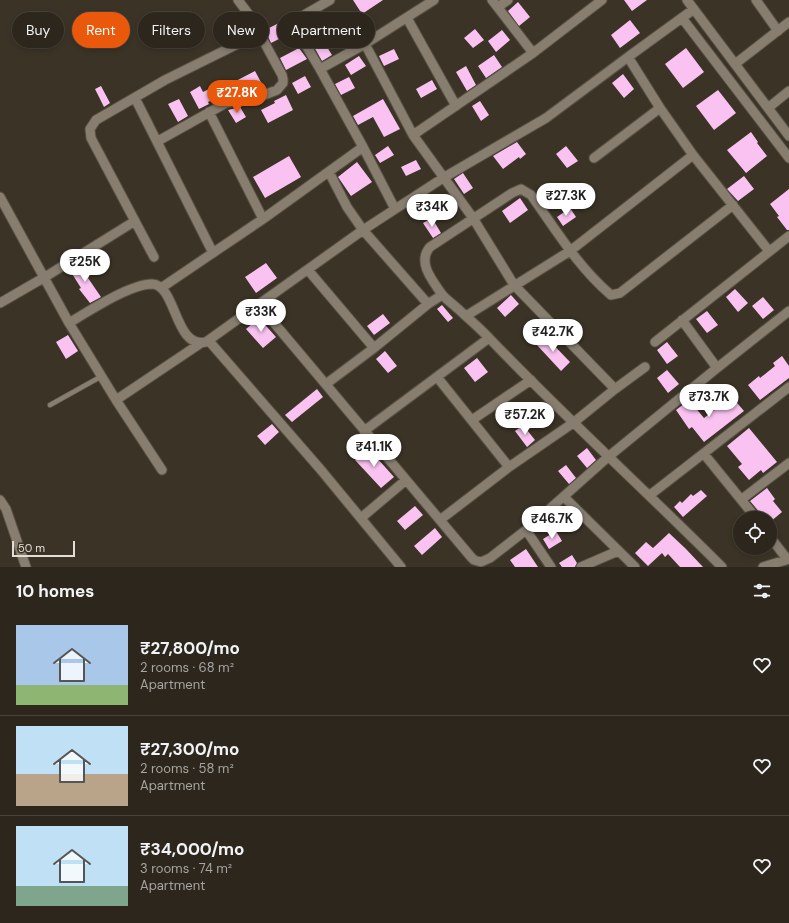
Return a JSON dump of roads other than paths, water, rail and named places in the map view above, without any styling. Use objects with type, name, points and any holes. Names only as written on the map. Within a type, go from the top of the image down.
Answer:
[{"type":"street","points":[[238,0],[247,12]]},
{"type":"street","points":[[330,0],[292,22],[363,147],[395,209]]},
{"type":"street","points":[[375,38],[434,0]]},
{"type":"street","points":[[508,0],[495,4],[533,53]]},
{"type":"street","points":[[413,135],[533,53],[602,0]]},
{"type":"street","points":[[688,0],[789,136]]},
{"type":"street","points":[[756,0],[778,31]]},
{"type":"street","points":[[116,400],[205,342],[395,209],[443,178],[546,118],[694,9]]},
{"type":"street","points":[[407,18],[456,106]]},
{"type":"street","points":[[682,18],[789,158]]},
{"type":"street","points":[[735,64],[789,22]]},
{"type":"street","points":[[154,257],[89,133],[91,125],[96,120],[165,80],[230,48]]},
{"type":"street","points":[[158,141],[226,103],[259,97],[277,90],[282,86],[284,79],[268,48]]},
{"type":"street","points":[[320,69],[358,48]]},
{"type":"street","points":[[367,48],[413,135],[473,218],[514,285],[615,389]]},
{"type":"street","points":[[715,61],[726,52]]},
{"type":"street","points":[[628,57],[660,108],[693,154],[769,251]]},
{"type":"street","points":[[768,108],[789,92]]},
{"type":"street","points":[[135,98],[158,141],[213,253]]},
{"type":"street","points":[[594,158],[660,108]]},
{"type":"street","points":[[209,112],[263,219]]},
{"type":"street","points":[[161,288],[263,219],[363,147]]},
{"type":"street","points":[[466,316],[570,251],[693,154]]},
{"type":"street","points":[[329,172],[347,207],[363,230],[428,304]]},
{"type":"street","points":[[722,567],[650,495],[573,423],[489,338],[442,295],[427,270],[425,254],[430,247],[512,193],[518,190],[525,190],[585,270],[611,296],[620,293],[733,205]]},
{"type":"street","points":[[0,197],[69,322],[116,400],[162,470]]},
{"type":"street","points":[[0,302],[45,277],[135,221]]},
{"type":"street","points":[[655,342],[789,236]]},
{"type":"street","points":[[308,270],[374,348]]},
{"type":"street","points":[[69,322],[132,288],[153,284],[157,285],[168,298],[185,332],[193,340],[205,342],[361,518],[401,567]]},
{"type":"street","points":[[326,384],[374,348],[428,304],[442,295]]},
{"type":"street","points":[[259,305],[326,384],[364,432],[471,557],[474,560],[481,562],[490,558],[526,530],[608,457],[789,311]]},
{"type":"street","points":[[682,320],[717,368]]},
{"type":"street","points":[[364,432],[489,338]]},
{"type":"street","points":[[440,520],[510,467],[573,423],[615,389],[646,367]]},
{"type":"street","points":[[437,377],[510,467]]},
{"type":"street","points":[[472,420],[531,380]]},
{"type":"street","points":[[650,495],[789,387]]},
{"type":"street","points":[[704,454],[751,511]]},
{"type":"street","points":[[742,499],[789,463]]},
{"type":"street","points":[[361,518],[406,480]]},
{"type":"street","points":[[564,496],[635,567]]},
{"type":"street","points":[[0,500],[6,509],[26,567]]},
{"type":"street","points":[[526,530],[551,567]]},
{"type":"street","points":[[763,567],[788,559],[777,546]]},
{"type":"street","points":[[580,567],[618,551]]},
{"type":"lane","points":[[50,404],[102,376]]}]
